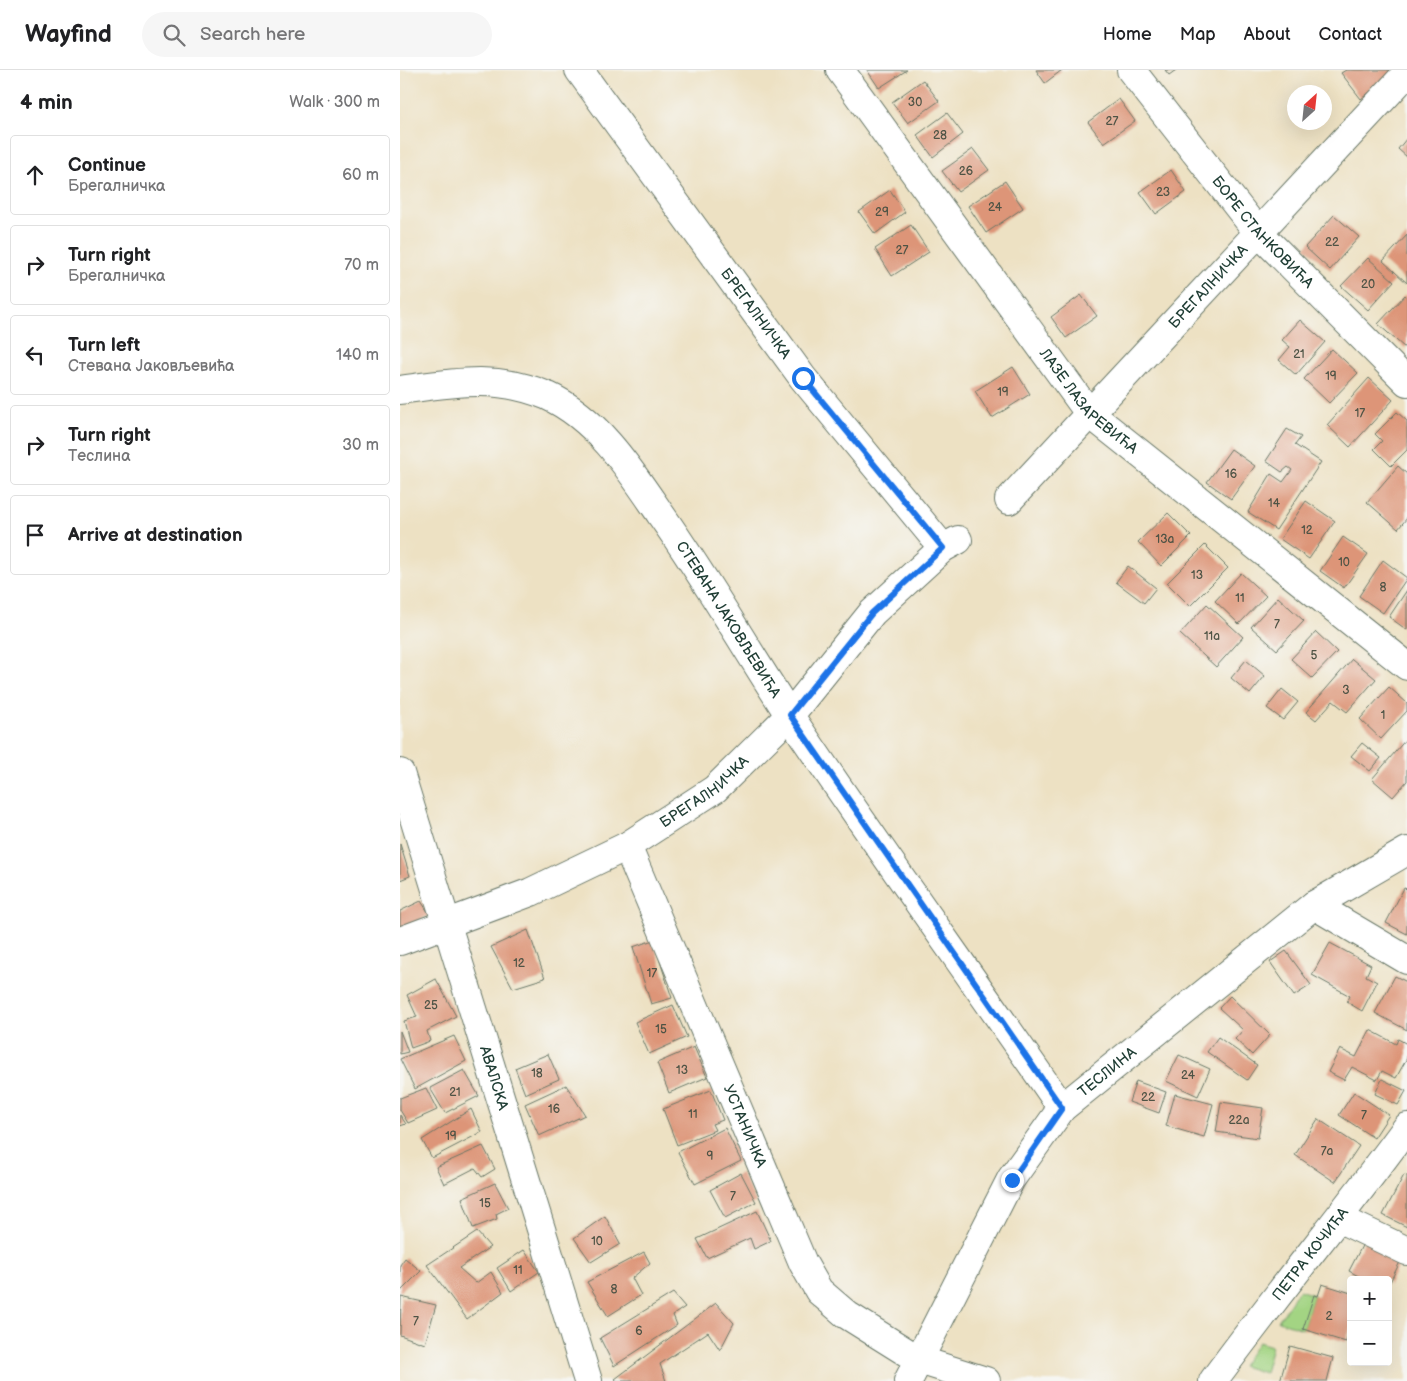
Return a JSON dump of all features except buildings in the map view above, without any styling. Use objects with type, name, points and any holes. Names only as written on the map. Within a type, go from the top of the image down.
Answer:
[{"type":"street","name":"БРЕГАЛНИЧКА","points":[[400,941],[531,892],[627,846],[715,788],[790,715],[872,613],[951,544],[803,378],[579,70]]},
{"type":"street","name":"ЛАЗЕ ЛАЗАРЕВИЋА","points":[[840,70],[1088,413],[1407,666]]},
{"type":"street","name":"БОРЕ СТАНКОВИЋА","points":[[1131,70],[1257,231],[1407,382]]},
{"type":"street","name":"БРЕГАЛНИЧКА","points":[[1009,500],[1257,231],[1407,73]]},
{"type":"street","name":"СТЕВАНА ЈАКОВЉЕВИЋА","points":[[400,390],[472,381],[507,382],[549,397],[590,425],[630,470],[694,562],[790,715],[1062,1108]]},
{"type":"street","name":"АВАЛСКА","points":[[400,773],[445,924],[588,1381]]},
{"type":"street","name":"УСТАНИЧКА","points":[[627,846],[803,1263],[819,1291],[914,1370],[986,1381]]},
{"type":"street","name":"ТЕСЛИНА","points":[[914,1370],[1012,1180],[1062,1108],[1314,905],[1407,851]]},
{"type":"street","points":[[1314,905],[1407,960]]},
{"type":"street","name":"ПЕТРА КОЧИЋА","points":[[1213,1381],[1266,1309],[1340,1219],[1407,1127]]},
{"type":"street","points":[[1340,1219],[1407,1251]]},
{"type":"green space","points":[[1299,1290],[1314,1295],[1303,1329],[1278,1321]]},
{"type":"green space","points":[[1258,1342],[1272,1346],[1265,1373],[1242,1366]]},
{"type":"route","points":[[803,378],[943,548],[872,613],[790,715],[1062,1108],[1012,1180]]}]
